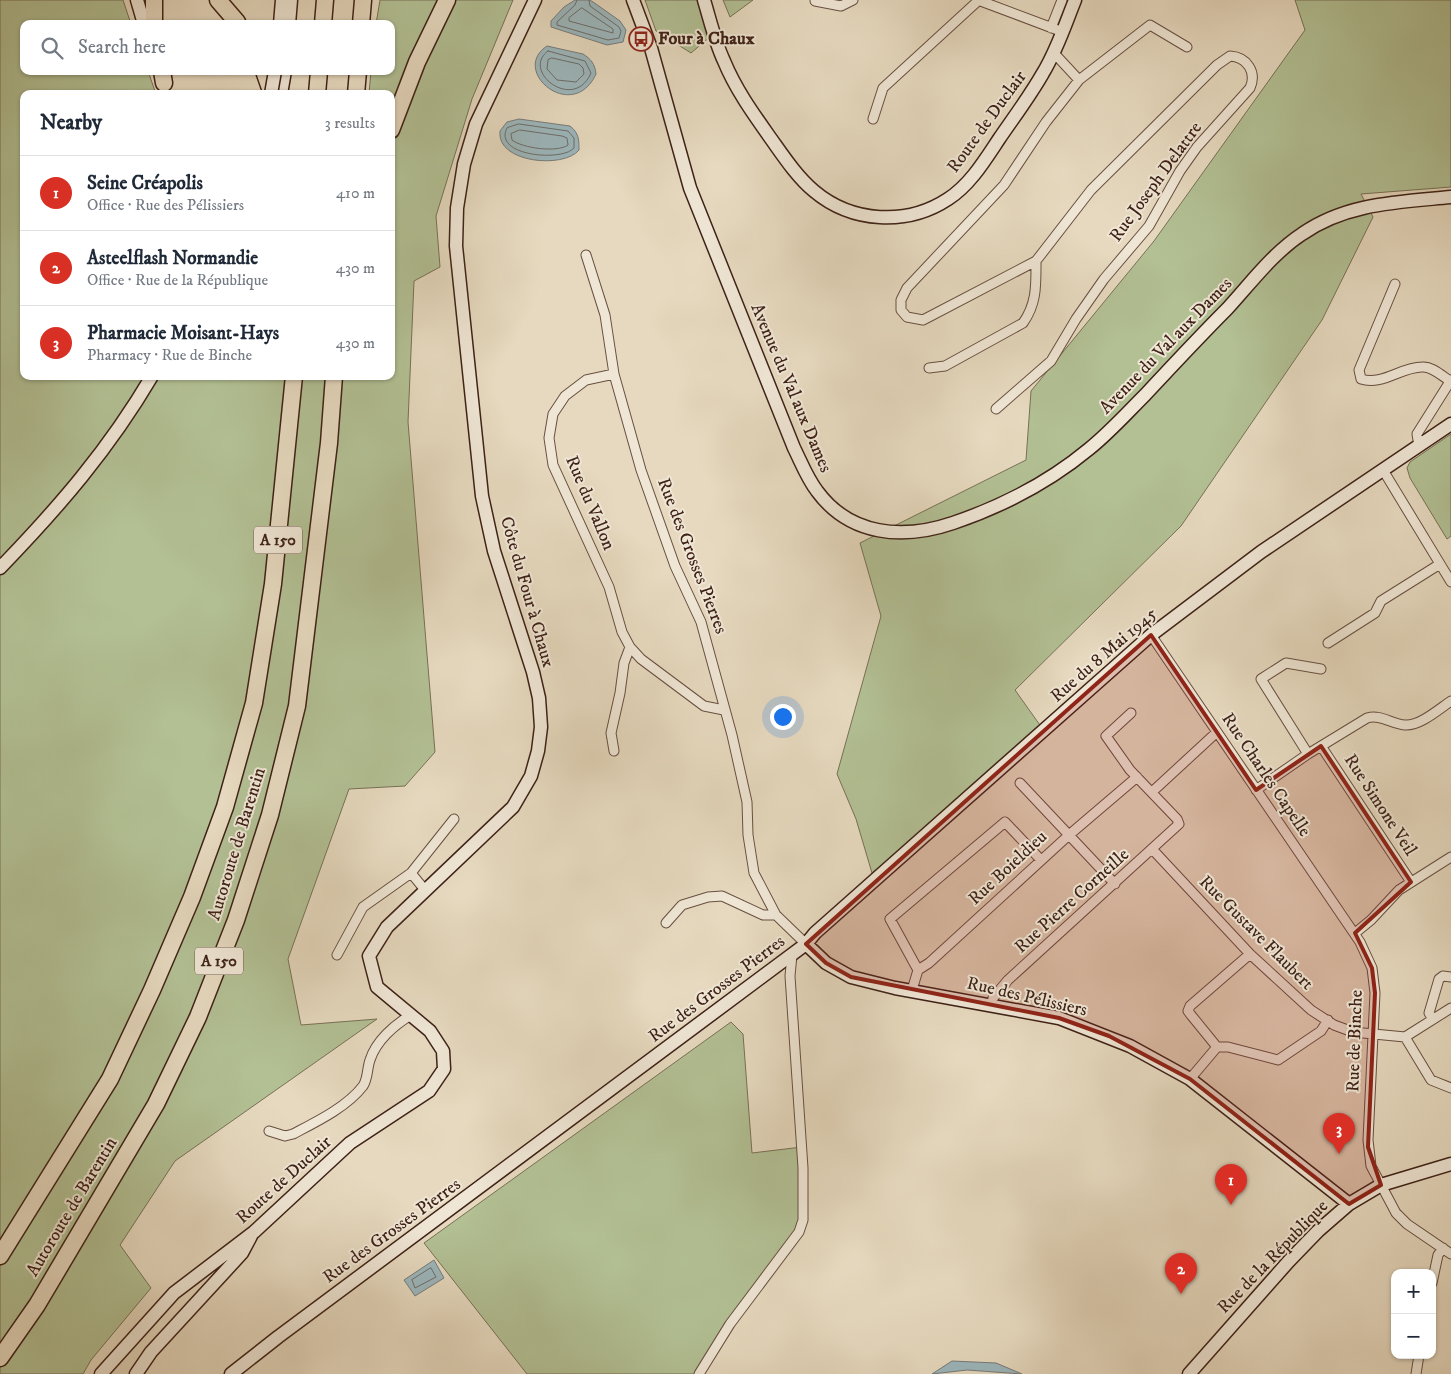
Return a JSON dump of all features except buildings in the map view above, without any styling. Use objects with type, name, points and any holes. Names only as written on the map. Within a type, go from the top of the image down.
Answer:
[{"type":"highway","points":[[154,0],[154,20]]},
{"type":"highway","points":[[218,0],[235,20]]},
{"type":"highway","points":[[223,0],[235,20]]},
{"type":"highway","points":[[323,20],[325,0]]},
{"type":"highway","points":[[361,20],[363,0]]},
{"type":"highway","points":[[395,120],[417,62],[447,0]]},
{"type":"highway","points":[[265,75],[271,90]]},
{"type":"highway","points":[[317,90],[319,75]]},
{"type":"highway","points":[[356,90],[358,75]]},
{"type":"highway","name":"Autoroute de Barentin","points":[[0,1256],[110,1079],[152,990],[192,897],[226,806],[254,703],[272,593],[294,380]]},
{"type":"highway","name":"Autoroute de Barentin","points":[[0,1358],[37,1304],[156,1104],[198,1017],[236,920],[270,815],[297,706],[329,442],[334,380]]},
{"type":"highway","points":[[329,442],[341,380]]},
{"type":"street","points":[[137,0],[143,20]]},
{"type":"street","points":[[280,20],[282,0]]},
{"type":"street","points":[[289,20],[291,0]]},
{"type":"street","name":"Côte du Four à Chaux","points":[[409,1013],[377,987],[369,956],[387,927],[513,807],[531,776],[538,751],[541,727],[535,681],[494,551],[482,496],[456,246],[458,208],[464,164],[474,132],[513,42],[535,0]]},
{"type":"street","name":"Avenue du Val aux Dames","points":[[633,0],[651,48],[690,188],[794,448],[811,482],[826,501],[851,523],[877,531],[917,533],[973,516],[1024,493],[1067,466],[1090,448],[1128,412],[1286,246],[1319,223],[1350,210],[1370,205],[1451,197]]},
{"type":"street","name":"Route de Duclair","points":[[704,0],[719,51],[731,76],[750,109],[803,179],[824,199],[845,210],[866,216],[895,217],[917,213],[937,206],[962,188],[980,166],[1043,73],[1053,52],[1057,30],[1075,0]]},
{"type":"street","points":[[815,0],[841,6],[853,0]]},
{"type":"street","points":[[874,119],[883,88],[979,0],[1057,30],[1062,0]]},
{"type":"street","name":"Rue Joseph Delattre","points":[[996,409],[1051,361],[1076,319],[1104,279],[1149,226],[1180,171],[1197,147],[1250,88],[1253,81],[1249,65],[1240,57],[1230,56],[1217,65],[1091,190],[1036,261],[923,320],[907,317],[901,310],[901,300],[908,288],[1004,185],[1046,122],[1080,80],[1150,25],[1186,47]]},
{"type":"street","points":[[1053,52],[1080,80]]},
{"type":"street","points":[[273,90],[275,75]]},
{"type":"street","points":[[282,90],[284,75]]},
{"type":"street","name":"Rue des Grosses Pierres","points":[[231,1374],[285,1331],[806,944],[776,915],[754,873],[749,844],[747,802],[701,622],[675,566],[641,470],[614,374],[605,316],[586,256]]},
{"type":"street","points":[[929,368],[945,366],[1023,323],[1031,312],[1036,298],[1036,261]]},
{"type":"street","points":[[1395,284],[1359,370],[1360,379],[1370,382],[1423,366],[1435,370],[1450,381],[1417,434],[1419,446]]},
{"type":"street","name":"Rue du Vallon","points":[[614,374],[586,380],[565,396],[553,414],[548,438],[553,465],[609,587],[622,632],[630,647],[641,659],[704,706],[724,710]]},
{"type":"street","points":[[0,568],[88,472],[124,423],[150,380]]},
{"type":"street","name":"Rue du 8 Mai 1945","points":[[806,944],[815,933],[1151,635],[1261,552],[1451,424]]},
{"type":"street","points":[[1383,470],[1451,582]]},
{"type":"street","points":[[1328,643],[1375,613],[1381,601],[1440,564]]},
{"type":"street","name":"Rue Charles Capelle","points":[[1151,635],[1355,933]]},
{"type":"street","points":[[614,751],[611,732],[620,693],[624,663],[630,647]]},
{"type":"street","points":[[1308,754],[1261,679],[1286,663],[1321,669]]},
{"type":"street","points":[[1256,790],[1308,754],[1367,718],[1374,716],[1405,725],[1417,722],[1451,701]]},
{"type":"street","points":[[1131,713],[1106,736],[1152,792],[1217,732]]},
{"type":"street","name":"Rue Simone Veil","points":[[1321,746],[1411,882]]},
{"type":"street","name":"Rue Boieldieu","points":[[918,970],[929,963],[1041,860],[1137,776]]},
{"type":"street","points":[[1020,783],[1115,884]]},
{"type":"street","name":"Rue Pierre Corneille","points":[[992,1005],[993,998],[1008,980],[1179,824],[1177,819],[1152,792]]},
{"type":"street","points":[[337,955],[363,907],[411,873],[454,819]]},
{"type":"street","points":[[912,990],[918,970],[890,919],[1004,822],[1041,860]]},
{"type":"street","name":"Rue Gustave Flaubert","points":[[1152,850],[1250,954],[1311,1010],[1353,1032],[1405,1037]]},
{"type":"street","points":[[1355,933],[1371,920],[1399,890],[1451,857]]},
{"type":"street","points":[[411,873],[425,890]]},
{"type":"street","points":[[666,923],[682,905],[708,897],[722,896],[763,915],[776,915]]},
{"type":"street","name":"Rue de Binche","points":[[1355,933],[1372,968],[1375,993],[1368,1147],[1371,1166],[1400,1218],[1447,1251]]},
{"type":"street","name":"Rue des Pélissiers","points":[[806,944],[826,963],[851,977],[1042,1014],[1080,1025],[1130,1046],[1190,1079],[1353,1200]]},
{"type":"street","points":[[1250,954],[1190,1006],[1188,1011],[1217,1047],[1228,1047],[1278,1060],[1320,1031],[1328,1020]]},
{"type":"street","points":[[699,1374],[730,1324],[800,1232],[803,1220],[803,1168],[790,976],[792,955]]},
{"type":"street","points":[[1433,1020],[1430,1013],[1439,979],[1443,976],[1451,977]]},
{"type":"street","points":[[1451,1008],[1405,1037],[1431,1080],[1451,1088]]},
{"type":"street","points":[[269,1131],[285,1136],[293,1134],[346,1101],[364,1085],[370,1058],[381,1041],[409,1013]]},
{"type":"street","name":"Route de Duclair","points":[[101,1374],[174,1293],[254,1232],[350,1143],[429,1091],[444,1069],[443,1051],[430,1031],[409,1013]]},
{"type":"street","points":[[1190,1079],[1217,1047]]},
{"type":"street","name":"Rue de la République","points":[[1189,1374],[1301,1248],[1353,1200],[1381,1185],[1451,1164]]},
{"type":"street","points":[[136,1374],[150,1352],[242,1253],[254,1232]]},
{"type":"street","points":[[1435,1269],[1438,1255],[1447,1251]]},
{"type":"street","points":[[1416,1374],[1418,1359]]},
{"type":"highlighted area","points":[[1151,635],[1256,790],[1321,746],[1411,882],[1355,933],[1372,968],[1375,993],[1368,1147],[1381,1185],[1349,1204],[1190,1079],[1109,1036],[1059,1018],[851,977],[826,963],[806,944]]},
{"type":"green space","points":[[0,0],[123,0],[130,20],[20,20],[20,75],[149,75],[155,90],[20,90],[20,380],[395,380],[395,90],[369,90],[371,75],[395,75],[395,20],[377,20],[380,0],[513,0],[472,99],[436,216],[440,267],[414,281],[408,422],[435,752],[405,786],[349,789],[288,959],[301,1025],[377,1019],[175,1161],[120,1245],[151,1288],[91,1360],[83,1374],[0,1374]]},
{"type":"green space","points":[[645,0],[697,0],[711,36],[691,53],[656,31]]},
{"type":"green space","points":[[723,0],[753,0],[730,17]]},
{"type":"green space","points":[[1295,0],[1451,0],[1451,187],[1361,194],[1373,217],[1322,320],[1181,526],[1015,690],[1047,735],[872,873],[856,819],[837,774],[881,616],[860,543],[1026,460],[1031,391],[1154,241],[1305,30]]},
{"type":"green space","points":[[1451,434],[1451,536],[1447,539],[1410,478],[1407,468],[1410,462]]},
{"type":"green space","points":[[731,1022],[743,1034],[752,1153],[802,1147],[803,1220],[699,1374],[527,1374],[424,1243]]},
{"type":"water","points":[[575,0],[590,0],[620,21],[626,30],[623,42],[607,45],[551,27],[551,21],[564,7]]},
{"type":"water","points":[[547,46],[583,54],[590,60],[595,67],[596,74],[586,88],[573,94],[560,94],[549,88],[540,79],[535,68],[537,56]]},
{"type":"water","points":[[519,119],[570,126],[578,137],[579,150],[571,156],[560,160],[532,160],[519,156],[509,150],[502,142],[500,131],[507,122]]},
{"type":"water","points":[[434,1260],[444,1278],[415,1296],[404,1280]]},
{"type":"water","points":[[952,1361],[996,1363],[1022,1374],[967,1370],[932,1374]]},
{"type":"place","name":"Four à Chaux","points":[[641,39]]},
{"type":"place","name":"Pharmacie Moisant-Hays","points":[[1339,1154]]},
{"type":"place","name":"Seine Créapolis","points":[[1231,1205]]},
{"type":"place","name":"Asteelflash Normandie","points":[[1181,1294]]}]
